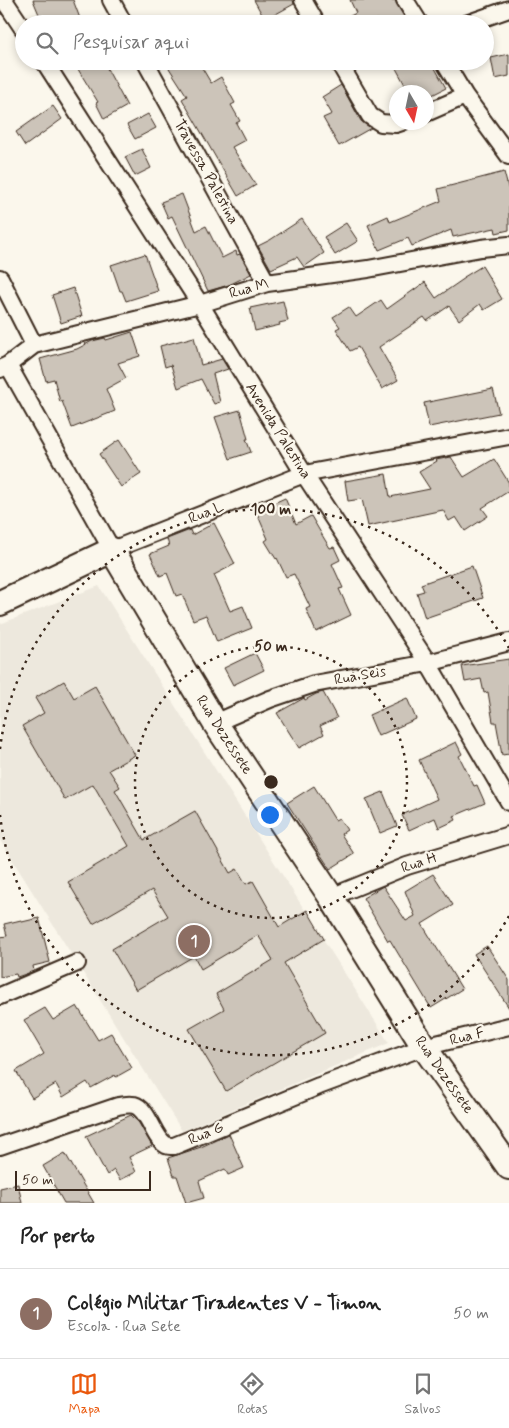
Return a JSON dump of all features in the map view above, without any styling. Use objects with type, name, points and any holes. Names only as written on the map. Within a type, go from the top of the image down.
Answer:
[{"type":"street","points":[[4,0],[15,16]]},
{"type":"street","points":[[111,0],[119,15]]},
{"type":"street","points":[[303,0],[312,15]]},
{"type":"street","points":[[405,0],[414,15]]},
{"type":"street","points":[[492,15],[509,9]]},
{"type":"street","name":"Avenida Palestina","points":[[50,70],[200,304],[304,474],[428,663],[509,802]]},
{"type":"street","name":"Travessa Palestina","points":[[150,70],[267,283]]},
{"type":"street","points":[[343,70],[370,116],[381,123],[389,123]]},
{"type":"street","points":[[449,70],[465,96],[509,156]]},
{"type":"street","points":[[434,110],[465,96]]},
{"type":"street","name":"Rua M","points":[[4,367],[34,344],[200,304],[267,283],[368,269],[482,248],[509,245]]},
{"type":"street","points":[[0,278],[34,344]]},
{"type":"street","name":"Rua Dezessete","points":[[4,367],[214,723],[331,897],[424,1047],[509,1167]]},
{"type":"street","name":"Rua L","points":[[0,603],[112,550],[304,474],[509,436]]},
{"type":"street","name":"Rua Seis","points":[[214,723],[270,699],[314,684],[428,663],[509,642]]},
{"type":"street","name":"Rua H","points":[[331,897],[407,866],[509,836]]},
{"type":"street","points":[[0,996],[77,963]]},
{"type":"street","name":"Rua F","points":[[424,1047],[509,1026]]},
{"type":"street","name":"Rua G","points":[[0,1146],[118,1106],[130,1104],[136,1105],[142,1110],[166,1145],[174,1146],[319,1086],[424,1047]]},
{"type":"shaded area","points":[[99,586],[389,1043],[182,1131],[0,840],[0,624]]},
{"type":"building","points":[[33,0],[73,0],[79,15],[39,15]]},
{"type":"building","points":[[254,0],[293,0],[294,4],[274,15],[262,15]]},
{"type":"building","points":[[350,0],[395,0],[403,15],[352,15],[356,13]]},
{"type":"building","points":[[509,54],[509,76],[495,79],[494,57]]},
{"type":"building","points":[[78,70],[108,70],[127,106],[104,119],[96,103],[98,102]]},
{"type":"building","points":[[170,70],[203,70],[211,83],[221,77],[235,103],[231,105],[240,121],[236,123],[245,140],[232,147],[256,185],[238,196],[182,99],[187,96]]},
{"type":"building","points":[[397,70],[436,70],[446,88],[434,94],[434,85],[405,85]]},
{"type":"building","points":[[341,85],[361,121],[371,128],[339,146],[323,118],[332,114],[322,97]]},
{"type":"building","points":[[53,106],[62,119],[25,146],[16,132]]},
{"type":"building","points":[[148,114],[156,128],[135,139],[127,125]]},
{"type":"building","points":[[142,149],[151,168],[135,176],[125,157]]},
{"type":"building","points":[[504,172],[509,191],[509,230],[496,233],[495,228],[453,237],[451,230],[412,246],[408,238],[379,250],[368,225],[388,216],[390,222],[441,201],[438,189]]},
{"type":"building","points":[[182,194],[196,231],[206,226],[222,258],[236,251],[237,255],[240,254],[251,274],[229,285],[208,291],[172,216],[168,218],[161,202]]},
{"type":"building","points":[[302,219],[324,253],[304,267],[297,257],[271,269],[258,246]]},
{"type":"building","points":[[346,223],[358,241],[335,255],[324,237]]},
{"type":"building","points":[[145,254],[158,291],[126,301],[122,291],[120,291],[111,265]]},
{"type":"building","points":[[482,266],[502,299],[484,310],[480,304],[459,320],[449,306],[427,321],[424,317],[379,347],[398,380],[382,389],[358,347],[350,351],[336,329],[340,327],[333,317],[349,307],[356,317],[381,300],[387,309],[425,282],[436,298]]},
{"type":"building","points":[[73,288],[82,316],[61,323],[52,295]]},
{"type":"building","points":[[283,301],[288,321],[279,323],[280,325],[255,331],[250,308]]},
{"type":"building","points":[[132,332],[140,356],[118,363],[126,378],[106,389],[115,411],[72,428],[62,401],[60,402],[54,379],[46,381],[40,359],[77,349],[92,341],[105,338],[106,340]]},
{"type":"building","points":[[194,337],[201,365],[222,359],[228,369],[213,374],[220,402],[214,404],[201,379],[178,388],[171,365],[165,367],[160,346]]},
{"type":"building","points":[[493,389],[499,413],[429,427],[424,403]]},
{"type":"building","points":[[240,410],[248,439],[246,439],[251,452],[230,459],[215,417]]},
{"type":"building","points":[[119,440],[141,474],[121,487],[99,454]]},
{"type":"building","points":[[451,457],[464,477],[494,459],[509,483],[509,491],[482,508],[488,516],[465,531],[456,517],[449,521],[443,510],[368,526],[362,499],[348,501],[345,481],[386,474],[390,497],[430,489],[419,472],[436,460]]},
{"type":"building","points":[[285,498],[296,524],[311,516],[330,548],[334,547],[340,560],[332,564],[343,588],[339,589],[351,615],[316,632],[306,609],[310,607],[294,574],[286,577],[277,558],[265,541],[268,539],[256,511]]},
{"type":"building","points":[[214,523],[235,564],[214,575],[230,611],[243,606],[252,628],[217,642],[206,615],[193,620],[182,594],[176,596],[167,573],[160,576],[150,554],[169,546],[167,539],[190,530],[192,535]]},
{"type":"building","points":[[472,566],[483,598],[425,618],[417,593],[424,591],[421,584]]},
{"type":"building","points":[[255,653],[264,670],[233,685],[224,668]]},
{"type":"building","points":[[509,659],[509,754],[502,755],[496,722],[493,722],[488,692],[484,693],[481,679],[465,682],[462,666]]},
{"type":"building","points":[[64,681],[74,698],[95,686],[135,755],[109,770],[120,787],[115,790],[144,840],[195,811],[230,873],[237,869],[246,884],[253,881],[279,927],[307,910],[324,939],[284,963],[325,1033],[226,1091],[189,1029],[224,1009],[216,994],[273,960],[258,935],[201,969],[194,956],[136,990],[112,949],[168,916],[152,890],[93,924],[68,882],[129,846],[93,784],[65,800],[22,726],[44,713],[35,698]]},
{"type":"building","points":[[323,692],[337,718],[320,726],[324,734],[299,748],[277,713],[304,698],[305,700]]},
{"type":"building","points":[[407,698],[416,719],[378,736],[369,715]]},
{"type":"building","points":[[456,742],[462,754],[459,756],[474,786],[477,785],[485,803],[454,816],[456,820],[439,828],[435,818],[409,830],[402,815],[437,799],[419,760]]},
{"type":"building","points":[[314,786],[335,820],[339,818],[347,830],[341,834],[354,854],[330,869],[287,803]]},
{"type":"building","points":[[383,792],[397,826],[380,833],[366,799]]},
{"type":"building","points":[[433,874],[453,905],[422,924],[462,989],[431,1008],[363,898],[383,886],[406,921],[415,916],[405,891]]},
{"type":"building","points":[[39,918],[50,962],[33,966],[34,971],[17,977],[16,974],[0,977],[0,937],[7,936],[4,924]]},
{"type":"building","points":[[487,946],[509,980],[509,1008],[474,954]]},
{"type":"building","points":[[77,1006],[98,1040],[111,1033],[132,1068],[91,1088],[87,1082],[63,1097],[56,1084],[32,1098],[16,1071],[44,1054],[24,1020],[45,1008],[53,1020]]},
{"type":"building","points":[[131,1115],[139,1123],[152,1146],[129,1157],[136,1172],[120,1180],[114,1170],[107,1175],[86,1136]]},
{"type":"building","points":[[229,1134],[244,1168],[228,1175],[225,1169],[199,1181],[204,1198],[186,1203],[177,1176],[174,1176],[168,1158],[201,1147]]},
{"type":"building","points":[[65,1153],[94,1203],[64,1203],[43,1166]]},
{"type":"building","points":[[18,1184],[22,1203],[0,1203],[0,1188]]},
{"type":"place","name":"Colégio Militar Tiradentes V - Timon","points":[[194,941]]}]
